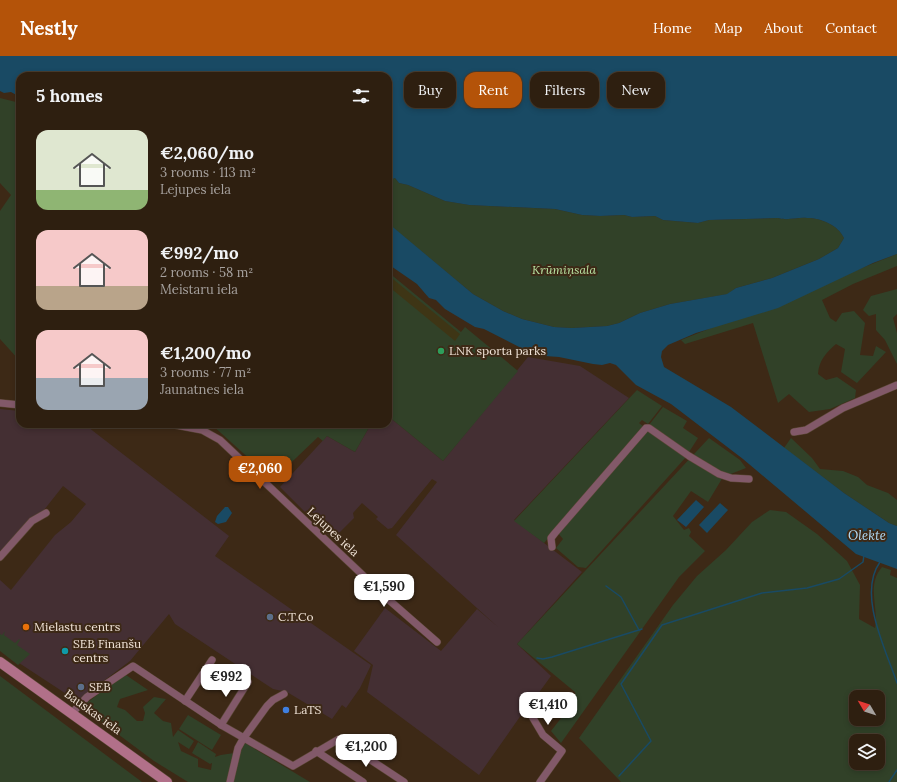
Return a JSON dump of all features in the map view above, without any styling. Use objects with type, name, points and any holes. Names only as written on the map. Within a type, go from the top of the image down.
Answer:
[{"type":"main road","name":"Bauskas iela","points":[[1,661],[167,782]]},
{"type":"street","points":[[794,432],[806,430],[843,408],[897,385]]},
{"type":"street","points":[[0,403],[16,405]]},
{"type":"street","name":"Lejupes iela","points":[[191,428],[202,430],[220,440],[390,600],[437,642]]},
{"type":"street","points":[[552,547],[551,538],[555,532],[646,428],[649,428],[719,474],[731,478],[749,479]]},
{"type":"street","points":[[0,557],[32,521],[46,513]]},
{"type":"street","points":[[185,701],[212,660]]},
{"type":"street","points":[[72,713],[87,697],[132,666],[243,739],[293,766],[316,751],[339,739],[404,782]]},
{"type":"street","points":[[221,725],[248,682]]},
{"type":"street","points":[[230,782],[238,748],[243,739],[270,703],[284,694]]},
{"type":"street","points":[[527,708],[537,728],[562,751],[540,782]]},
{"type":"street","points":[[316,751],[363,782]]},
{"type":"shaded area","points":[[528,357],[580,366],[629,398],[514,520],[582,572],[517,644],[551,676],[524,711],[479,775],[367,692],[373,665],[354,651],[385,608],[441,651],[477,609],[498,627],[396,535],[437,482],[432,479],[392,528],[388,529],[376,519],[378,517],[362,503],[353,513],[354,518],[336,536],[330,537],[280,487],[327,436],[355,452],[369,428],[392,428],[392,419],[443,461]]},
{"type":"shaded area","points":[[0,409],[16,411],[16,428],[89,428],[229,536],[215,556],[371,665],[360,688],[346,708],[342,705],[332,719],[287,692],[273,689],[175,624],[169,614],[130,661],[77,701],[13,659],[0,647],[0,580],[11,590],[55,535],[71,522],[86,504],[63,486],[44,510],[0,551]]},
{"type":"green space","points":[[0,98],[16,102],[16,357],[0,339],[0,211],[11,195],[0,183]]},
{"type":"green space","name":"Krūmiņsala","points":[[395,178],[399,183],[408,185],[445,201],[469,205],[555,209],[582,215],[624,215],[632,217],[655,216],[663,220],[698,223],[709,220],[812,218],[828,223],[838,229],[844,238],[838,248],[819,259],[772,278],[736,288],[728,294],[670,304],[640,313],[619,323],[607,326],[572,328],[554,327],[522,319],[503,311],[473,294],[392,227],[392,179]]},
{"type":"green space","points":[[897,254],[897,266],[853,284],[822,300],[830,318],[836,322],[842,313],[854,311],[865,323],[860,355],[873,356],[876,346],[886,352],[857,383],[841,372],[845,349],[836,344],[829,351],[821,361],[818,374],[826,380],[837,377],[856,390],[855,398],[830,409],[809,412],[789,394],[778,403],[753,323],[685,344],[681,340]]},
{"type":"green space","name":"LNK sporta parks","points":[[392,275],[461,332],[465,327],[518,371],[443,461],[392,419]]},
{"type":"green space","points":[[897,289],[897,314],[893,318],[897,333],[897,364],[885,340],[876,330],[876,314],[869,316],[863,310],[871,296]]},
{"type":"green space","points":[[637,390],[662,406],[648,424],[642,420],[639,423],[644,427],[544,543],[514,521]]},
{"type":"green space","points":[[663,407],[687,421],[683,428],[698,438],[689,452],[649,425]]},
{"type":"green space","points":[[215,428],[369,428],[355,452],[327,436],[323,441],[318,437],[273,480]]},
{"type":"green space","points":[[648,430],[686,457],[586,568],[578,567],[556,548],[563,539],[558,533]]},
{"type":"green space","points":[[709,438],[740,460],[746,468],[723,477],[708,502],[691,491],[673,516],[684,530],[689,528],[691,532],[689,536],[705,551],[679,577],[561,743],[551,731],[576,699],[575,692],[517,644]]},
{"type":"green space","points":[[791,438],[812,458],[820,469],[843,471],[858,477],[867,485],[888,493],[897,500],[897,526],[889,523],[844,493],[784,448]]},
{"type":"green space","points":[[770,510],[786,512],[817,534],[847,561],[860,585],[859,619],[875,628],[876,620],[874,589],[877,574],[882,567],[891,570],[890,575],[897,578],[897,782],[621,782],[579,738],[673,605],[697,576],[726,550],[752,522]]},
{"type":"green space","points":[[5,631],[4,635],[15,643],[19,639],[20,640],[17,645],[30,654],[18,665],[0,651],[0,634],[2,635]]},
{"type":"green space","points":[[126,675],[148,690],[120,699],[117,707],[125,710],[137,721],[143,721],[145,713],[143,707],[154,697],[166,699],[154,713],[163,721],[171,723],[173,737],[178,730],[194,741],[189,749],[178,742],[181,751],[198,759],[198,767],[211,770],[212,763],[210,764],[192,753],[198,742],[216,754],[215,757],[240,753],[245,743],[310,782],[188,782],[154,761],[87,711],[87,703],[111,684]]},
{"type":"green space","points":[[0,676],[142,782],[0,782]]},
{"type":"green space","points":[[188,715],[221,735],[212,750],[179,729]]},
{"type":"sand","points":[[392,278],[460,334],[455,341],[392,289]]},
{"type":"water","name":"Olekte","points":[[0,56],[897,56],[897,254],[873,263],[778,308],[696,333],[668,345],[662,351],[661,357],[664,367],[731,407],[844,493],[889,523],[897,526],[897,569],[856,554],[743,459],[671,404],[636,385],[616,365],[610,363],[602,365],[593,364],[529,352],[484,329],[475,327],[445,309],[436,300],[429,298],[417,284],[392,267],[392,226],[473,294],[503,311],[522,319],[554,327],[572,328],[607,326],[619,323],[640,313],[670,304],[727,294],[736,288],[772,278],[819,259],[838,248],[844,238],[838,229],[828,223],[812,218],[778,218],[709,220],[698,223],[663,220],[655,216],[632,217],[624,215],[582,215],[555,209],[469,205],[445,201],[408,185],[399,183],[395,178],[392,179],[392,72],[16,72],[16,95],[11,92],[4,93],[0,91]]},
{"type":"water","points":[[696,500],[704,507],[686,527],[677,520]]},
{"type":"water","points":[[720,503],[728,510],[707,533],[699,525]]},
{"type":"water","points":[[225,507],[228,507],[232,513],[226,522],[218,524],[215,522],[217,516]]},
{"type":"waterway","points":[[619,776],[651,741],[621,684],[662,625],[762,593],[807,588],[839,579],[863,562],[864,555]]},
{"type":"waterway","points":[[880,562],[874,575],[871,590],[872,606],[881,639],[897,683]]},
{"type":"waterway","points":[[606,586],[621,597],[639,630]]},
{"type":"waterway","points":[[537,658],[543,659],[552,657],[642,629]]},
{"type":"waterway","points":[[889,782],[897,770]]},
{"type":"place","name":"LNK sporta parks","points":[[441,351]]},
{"type":"place","name":"C.T.Co","points":[[270,617]]},
{"type":"place","name":"Mielastu centrs","points":[[26,627]]},
{"type":"place","name":"SEB Finanšu centrs","points":[[65,651]]},
{"type":"place","name":"SEB","points":[[81,687]]},
{"type":"place","name":"LaTS","points":[[286,710]]}]
